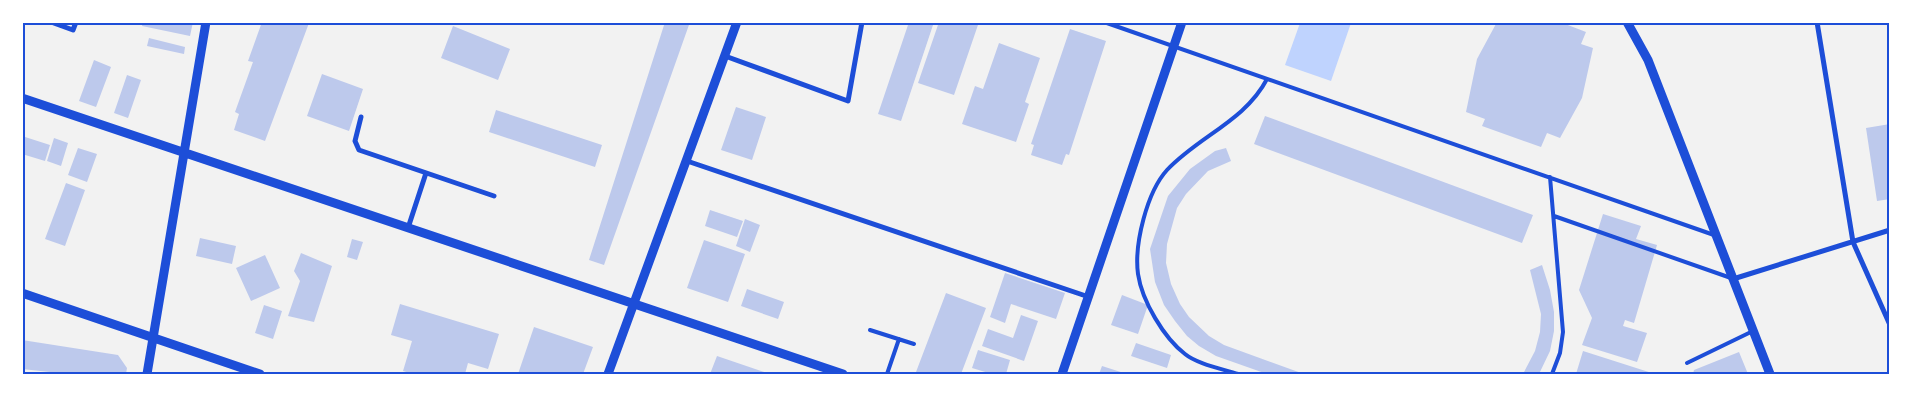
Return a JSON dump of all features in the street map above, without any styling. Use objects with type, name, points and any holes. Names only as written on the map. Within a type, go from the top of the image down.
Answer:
[{"type":"street","points":[[52,22],[73,30],[76,22]]},
{"type":"street","points":[[147,374],[206,22]]},
{"type":"street","points":[[608,374],[737,22]]},
{"type":"street","points":[[725,56],[848,101],[862,22]]},
{"type":"street","points":[[1062,374],[1090,297],[1182,22]]},
{"type":"street","points":[[1627,22],[1648,60],[1770,374]]},
{"type":"street","points":[[1817,22],[1853,242],[1890,325]]},
{"type":"street","points":[[22,98],[843,374]]},
{"type":"street","points":[[361,117],[354,141],[358,150],[494,196]]},
{"type":"street","points":[[687,161],[1090,297]]},
{"type":"street","points":[[408,228],[426,173]]},
{"type":"street","points":[[1733,278],[1890,230]]},
{"type":"street","points":[[22,293],[260,374]]},
{"type":"lane","points":[[1104,22],[1716,236]]},
{"type":"lane","points":[[1120,28],[1122,22]]},
{"type":"lane","points":[[1238,374],[1187,356],[1168,340],[1146,298],[1138,275],[1138,250],[1155,187],[1167,171],[1249,106],[1267,79]]},
{"type":"lane","points":[[1550,177],[1563,332],[1560,353],[1552,374]]},
{"type":"lane","points":[[1554,216],[1733,278]]},
{"type":"lane","points":[[870,330],[914,344]]},
{"type":"lane","points":[[1687,364],[1753,331]]},
{"type":"lane","points":[[887,374],[899,339]]},
{"type":"water","points":[[1300,23],[1351,23],[1331,81],[1285,65]]},
{"type":"building","points":[[143,22],[193,22],[190,36],[142,26]]},
{"type":"building","points":[[262,22],[309,23],[265,141],[234,130],[239,114],[235,112],[253,62],[248,61]]},
{"type":"building","points":[[665,22],[690,22],[604,265],[589,260]]},
{"type":"building","points":[[909,22],[934,22],[901,121],[878,114]]},
{"type":"building","points":[[939,22],[979,22],[954,95],[918,83]]},
{"type":"building","points":[[1497,22],[1560,22],[1586,32],[1581,44],[1593,48],[1582,98],[1560,138],[1547,133],[1541,147],[1482,126],[1485,119],[1466,112],[1477,59]]},
{"type":"building","points":[[453,26],[510,49],[498,80],[441,58]]},
{"type":"building","points":[[1070,29],[1106,41],[1069,155],[1066,154],[1062,165],[1031,155],[1034,145],[1031,144]]},
{"type":"building","points":[[149,38],[185,47],[184,54],[147,46]]},
{"type":"building","points":[[999,43],[1040,58],[1025,102],[1029,104],[1016,142],[962,124],[975,86],[983,89]]},
{"type":"building","points":[[94,60],[111,67],[96,107],[79,101]]},
{"type":"building","points":[[322,74],[363,89],[349,131],[307,116]]},
{"type":"building","points":[[127,75],[141,80],[128,118],[114,113]]},
{"type":"building","points":[[736,107],[766,117],[752,160],[721,150]]},
{"type":"building","points":[[496,110],[602,145],[595,167],[489,132]]},
{"type":"building","points":[[1265,116],[1533,215],[1522,243],[1254,144]]},
{"type":"building","points":[[1890,124],[1890,199],[1877,201],[1866,128]]},
{"type":"building","points":[[22,136],[50,145],[45,161],[22,154]]},
{"type":"building","points":[[54,138],[68,143],[61,166],[47,161]]},
{"type":"building","points":[[78,148],[97,154],[87,182],[68,175]]},
{"type":"building","points":[[1226,148],[1231,161],[1208,171],[1186,194],[1177,208],[1167,244],[1166,263],[1171,284],[1180,304],[1189,317],[1209,336],[1224,345],[1304,374],[1267,374],[1216,356],[1199,346],[1187,336],[1164,305],[1155,282],[1150,249],[1168,196],[1190,169],[1215,151]]},
{"type":"building","points":[[66,183],[85,190],[65,246],[45,239]]},
{"type":"building","points":[[710,210],[743,221],[737,237],[705,226]]},
{"type":"building","points":[[1603,214],[1641,226],[1636,239],[1657,245],[1634,323],[1625,320],[1623,326],[1647,333],[1637,362],[1582,345],[1592,318],[1579,290]]},
{"type":"building","points":[[745,219],[760,225],[750,252],[736,246]]},
{"type":"building","points":[[200,238],[236,246],[232,264],[196,256]]},
{"type":"building","points":[[352,239],[363,242],[357,260],[347,257]]},
{"type":"building","points":[[704,240],[745,254],[728,302],[687,288]]},
{"type":"building","points":[[301,253],[332,266],[314,322],[288,316],[300,281],[294,271]]},
{"type":"building","points":[[265,255],[280,288],[251,301],[236,268]]},
{"type":"building","points":[[1542,265],[1550,290],[1554,312],[1554,331],[1550,351],[1539,374],[1523,374],[1535,351],[1540,332],[1541,314],[1530,270]]},
{"type":"building","points":[[1005,273],[1065,293],[1056,319],[1011,304],[1005,323],[990,317]]},
{"type":"building","points":[[747,289],[784,302],[778,319],[741,306]]},
{"type":"building","points":[[946,293],[986,308],[961,374],[922,374],[916,372]]},
{"type":"building","points":[[1122,295],[1148,305],[1138,334],[1111,325]]},
{"type":"building","points":[[400,304],[499,334],[488,369],[468,363],[465,374],[413,374],[403,371],[412,341],[391,335]]},
{"type":"building","points":[[264,305],[282,311],[273,339],[255,333]]},
{"type":"building","points":[[1021,315],[1038,321],[1024,361],[982,346],[988,329],[1013,338]]},
{"type":"building","points":[[534,327],[593,347],[583,374],[518,374]]},
{"type":"building","points":[[22,340],[118,355],[127,368],[126,374],[68,374],[22,369]]},
{"type":"building","points":[[1136,343],[1171,355],[1167,368],[1131,356]]},
{"type":"building","points":[[978,350],[1010,360],[1006,374],[992,374],[972,368]]},
{"type":"building","points":[[1583,351],[1655,374],[1576,374]]},
{"type":"building","points":[[1739,352],[1748,374],[1693,374],[1694,370]]},
{"type":"building","points":[[717,356],[770,374],[710,374]]},
{"type":"building","points":[[1102,366],[1127,374],[1099,374]]}]
